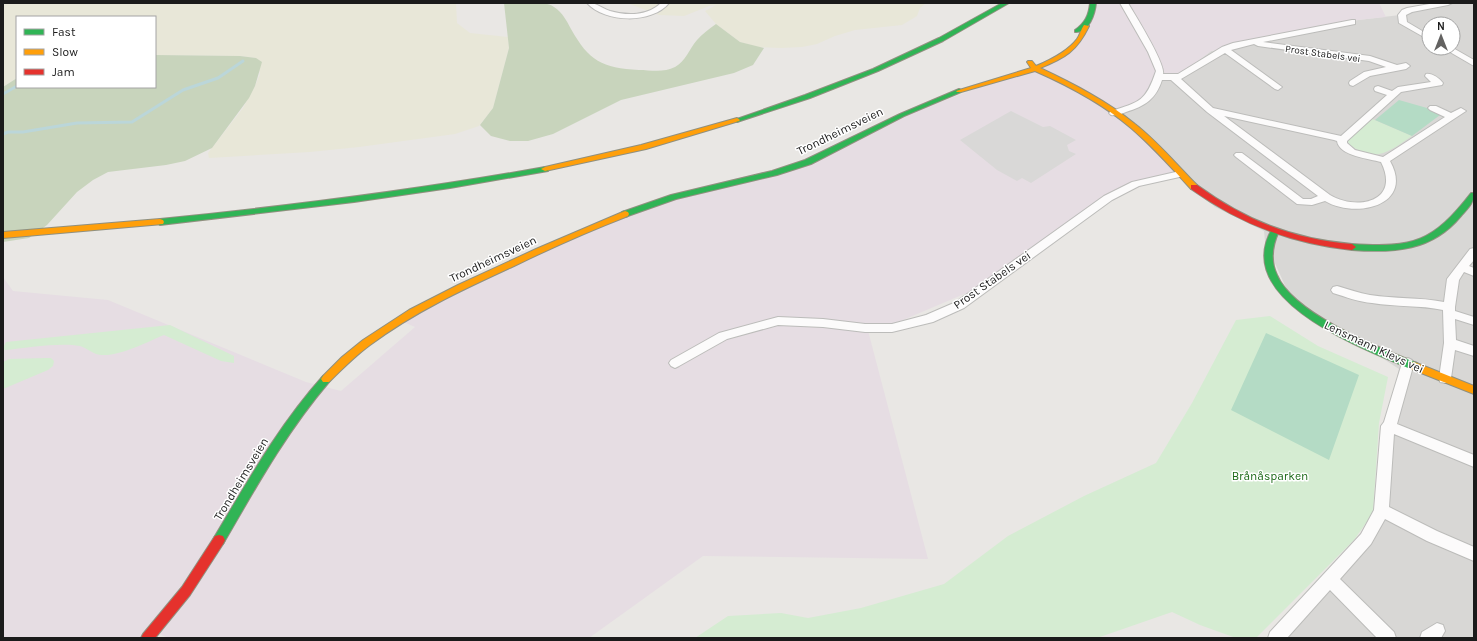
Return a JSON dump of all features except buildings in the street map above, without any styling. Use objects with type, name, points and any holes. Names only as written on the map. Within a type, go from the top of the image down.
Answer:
[{"type":"main road","points":[[3,235],[209,217],[380,197],[538,170],[630,151],[752,115],[839,86],[931,46],[963,30],[1006,3]]},
{"type":"main road","name":"Trondheimsveien","points":[[1032,65],[1043,64],[1062,55],[1079,42],[1085,35],[1086,26],[1091,16],[1093,3]]},
{"type":"main road","name":"Trondheimsveien","points":[[147,638],[172,609],[198,573],[267,456],[301,408],[319,386],[343,362],[367,341],[391,324],[441,295],[607,221],[686,194],[797,166],[828,153],[905,113],[983,83],[1003,79],[1032,65],[1086,26]]},
{"type":"main road","points":[[1043,64],[1055,72],[1066,83]]},
{"type":"main road","points":[[1032,65],[1053,78],[1066,83],[1114,113],[1145,136],[1180,174],[1199,191],[1220,205],[1254,223],[1275,231],[1308,240],[1346,247],[1380,248],[1410,244],[1425,240],[1448,226],[1474,195]]},
{"type":"main road","name":"Lensmann Klevs vei","points":[[1275,231],[1268,254],[1270,266],[1276,280],[1293,301],[1314,318],[1337,332],[1474,390]]},
{"type":"street","points":[[592,3],[610,14],[630,16],[651,13],[661,8],[665,3]]},
{"type":"street","points":[[1114,113],[1141,104],[1148,100],[1160,71],[1158,63],[1124,3]]},
{"type":"street","points":[[1421,33],[1403,22],[1402,15],[1410,10],[1448,3]]},
{"type":"street","name":"Prost Stabels vei","points":[[1158,77],[1180,77],[1225,49],[1352,22]]},
{"type":"street","name":"Prost Stabels vei","points":[[1248,43],[1370,59],[1396,68]]},
{"type":"street","points":[[1225,49],[1278,87]]},
{"type":"street","points":[[1461,55],[1474,62]]},
{"type":"street","name":"Prost Stabels vei","points":[[1353,83],[1367,74],[1406,66]]},
{"type":"street","points":[[1342,140],[1398,90],[1440,83],[1429,76]]},
{"type":"street","points":[[1174,78],[1210,110],[1336,203],[1359,206],[1384,199],[1390,189],[1391,178],[1390,169],[1385,160]]},
{"type":"street","points":[[1378,89],[1394,94]]},
{"type":"street","points":[[1433,108],[1452,117]]},
{"type":"street","points":[[1210,110],[1308,130],[1342,140]]},
{"type":"street","points":[[1342,140],[1342,144],[1352,152],[1385,160],[1461,111]]},
{"type":"street","points":[[1239,155],[1300,202],[1312,202],[1326,197]]},
{"type":"street","name":"Prost Stabels vei","points":[[675,362],[723,336],[778,321],[823,323],[865,328],[892,328],[929,319],[960,305],[1108,198],[1136,184],[1180,174]]},
{"type":"street","points":[[1445,378],[1450,343],[1449,310],[1453,279],[1474,252]]},
{"type":"street","points":[[1462,267],[1474,272]]},
{"type":"street","points":[[1337,290],[1370,299],[1400,302],[1424,302],[1449,310],[1474,321]]},
{"type":"street","points":[[1450,343],[1474,351]]},
{"type":"street","points":[[1276,638],[1366,539],[1377,521],[1381,510],[1388,426],[1408,363]]},
{"type":"street","points":[[1388,426],[1474,461]]},
{"type":"street","points":[[1381,510],[1432,536],[1474,554]]},
{"type":"street","points":[[1330,580],[1388,638]]},
{"type":"shaded area","points":[[3,3],[456,3],[457,23],[470,33],[508,37],[509,48],[493,108],[479,126],[455,134],[310,152],[209,158],[208,153],[243,108],[255,86],[260,74],[256,58],[240,56],[156,55],[156,16],[16,16],[16,79],[3,87]]},
{"type":"shaded area","points":[[627,3],[926,3],[920,8],[917,16],[902,25],[855,30],[835,36],[817,44],[802,47],[781,48],[758,47],[740,42],[716,24],[705,11],[716,5],[709,6],[684,16],[659,15]]},
{"type":"shaded area","points":[[1090,3],[1379,3],[1386,17],[1358,20],[1211,51],[1178,76],[1153,83],[1149,94],[1118,117],[1177,170],[1108,201],[990,283],[896,323],[866,323],[928,559],[703,556],[589,638],[169,638],[154,632],[147,638],[3,638],[3,277],[13,291],[108,300],[306,382],[341,391],[415,327],[396,319],[632,210],[798,167],[905,115],[1032,68],[1069,49],[1089,24]]},
{"type":"shaded area","points":[[1447,3],[1474,3],[1474,638],[1274,638],[1349,559],[1376,514],[1394,391],[1399,369],[1291,299],[1265,241],[1264,231],[1215,207],[1118,116],[1153,83],[1178,76],[1211,51],[1358,20],[1400,15]]},
{"type":"shaded area","points":[[1011,111],[1043,127],[1050,126],[1076,140],[1067,145],[1069,151],[1076,154],[1031,183],[1022,178],[1017,181],[997,170],[960,140]]},
{"type":"green space","points":[[504,3],[544,3],[554,7],[562,14],[584,49],[591,56],[606,65],[626,69],[662,71],[675,67],[682,62],[694,43],[716,24],[740,42],[764,48],[753,65],[734,73],[621,100],[553,134],[528,141],[510,141],[491,136],[480,125],[493,108],[509,48]]},
{"type":"green space","points":[[156,55],[240,56],[256,58],[262,62],[255,86],[249,98],[212,148],[185,161],[166,165],[108,172],[93,180],[77,192],[47,225],[29,238],[3,242],[3,87],[16,79],[16,88],[156,88]]},
{"type":"green space","points":[[1399,100],[1427,108],[1440,115],[1412,136],[1375,120]]},
{"type":"green space","points":[[1370,118],[1412,136],[1385,152],[1371,155],[1364,153],[1350,145],[1348,140]]},
{"type":"green space","name":"Brånåsparken","points":[[1270,316],[1318,346],[1388,377],[1379,423],[1373,513],[1354,540],[1256,638],[1236,638],[1200,625],[1172,612],[1097,638],[695,638],[728,616],[781,613],[808,618],[861,608],[944,584],[1008,536],[1084,496],[1156,463],[1192,403],[1236,320]]},
{"type":"green space","points":[[170,325],[234,356],[234,363],[221,361],[164,335],[134,348],[109,355],[99,355],[80,346],[72,345],[53,345],[5,350],[3,348],[6,342]]},
{"type":"green space","points":[[1266,333],[1359,375],[1329,460],[1231,410]]},
{"type":"green space","points":[[51,358],[54,361],[53,366],[48,370],[3,389],[3,362],[9,359]]},
{"type":"waterway","points":[[3,134],[8,132],[23,132],[77,123],[132,122],[183,90],[218,78],[243,61]]},
{"type":"waterway","points":[[3,94],[16,87]]},
{"type":"traffic: fast","points":[[737,120],[808,97],[876,70],[974,22],[1006,3]]},
{"type":"traffic: fast","points":[[1077,31],[1084,26],[1089,19],[1092,12],[1093,3]]},
{"type":"traffic: fast","points":[[625,214],[674,197],[774,173],[808,162],[902,115],[959,91]]},
{"type":"traffic: fast","points":[[160,222],[354,200],[450,186],[545,169]]},
{"type":"traffic: fast","points":[[1352,247],[1394,248],[1424,241],[1445,228],[1474,195]]},
{"type":"traffic: fast","points":[[1275,231],[1270,244],[1268,257],[1273,276],[1285,294],[1304,310],[1326,325],[1350,338],[1414,366]]},
{"type":"traffic: fast","points":[[219,540],[281,437],[310,397],[326,379]]},
{"type":"traffic: slow","points":[[959,91],[1012,76],[1051,61],[1067,52],[1079,40],[1086,26]]},
{"type":"traffic: slow","points":[[1030,62],[1034,68],[1067,83],[1092,97],[1133,126],[1194,187]]},
{"type":"traffic: slow","points":[[545,169],[643,147],[737,120]]},
{"type":"traffic: slow","points":[[326,379],[367,342],[412,312],[461,287],[539,251],[625,214]]},
{"type":"traffic: slow","points":[[3,235],[160,222]]},
{"type":"traffic: slow","points":[[1414,366],[1474,390]]},
{"type":"traffic: jam","points":[[1194,187],[1229,211],[1268,229],[1310,241],[1352,247]]},
{"type":"traffic: jam","points":[[147,638],[186,591],[219,540]]}]
